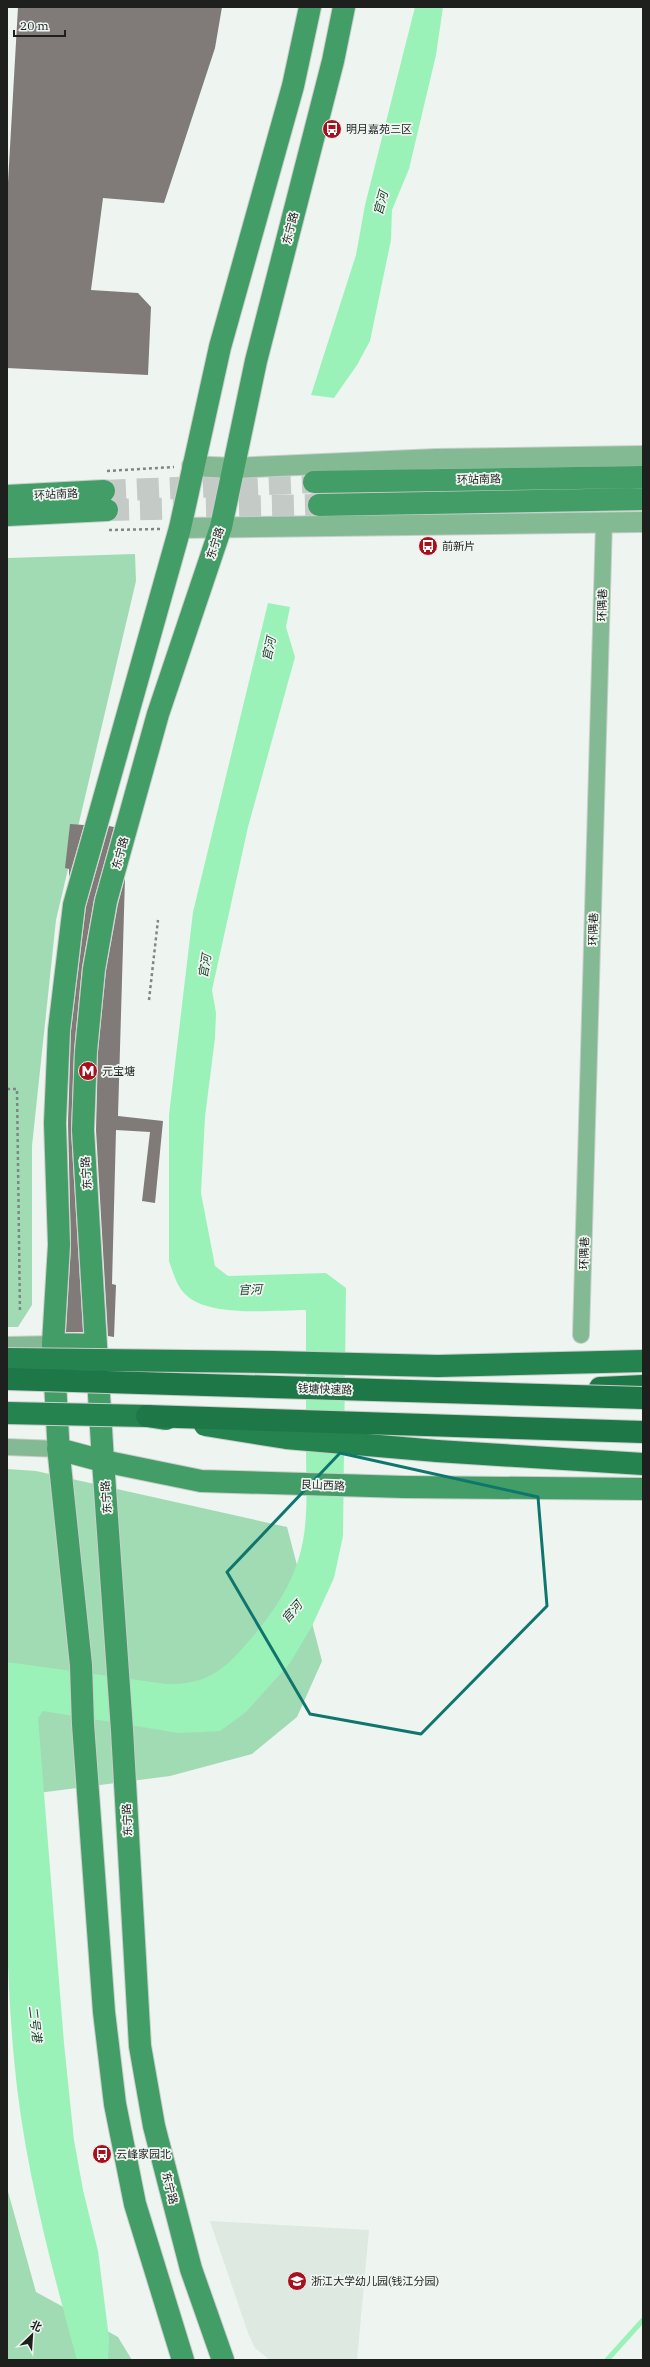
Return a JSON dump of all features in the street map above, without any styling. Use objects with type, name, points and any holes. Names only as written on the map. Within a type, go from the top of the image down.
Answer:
[{"type":"highway","name":"钱塘快速路","points":[[7,1379],[466,1394],[643,1398]]},
{"type":"highway","points":[[466,1394],[643,1386]]},
{"type":"highway","points":[[147,1416],[643,1432]]},
{"type":"highway","points":[[584,1431],[643,1438]]},
{"type":"main road","points":[[183,2360],[134,2204],[115,2104],[104,2012],[83,1724],[81,1665],[58,1449],[53,1344],[59,1245],[55,1123],[59,1030],[74,905],[180,528],[192,466],[220,346],[293,86],[310,7]]},
{"type":"main road","name":"东宁路","points":[[223,2360],[191,2269],[154,2126],[140,2046],[119,1671],[103,1461],[83,1130],[86,1051],[94,969],[106,901],[158,714],[221,527],[232,468],[256,361],[333,61],[344,7]]},
{"type":"main road","name":"环站南路","points":[[314,482],[643,477]]},
{"type":"main road","name":"环站南路","points":[[7,496],[106,500],[7,515]]},
{"type":"main road","points":[[319,505],[643,499]]},
{"type":"main road","points":[[53,1344],[96,1345]]},
{"type":"main road","points":[[7,1359],[438,1366],[643,1361]]},
{"type":"main road","points":[[7,1413],[147,1416],[286,1438],[437,1451],[643,1464]]},
{"type":"main road","name":"艮山西路","points":[[58,1449],[103,1461],[201,1482],[351,1486],[643,1490]]},
{"type":"street","points":[[192,466],[232,468],[436,459],[643,456]]},
{"type":"street","name":"环隅巷","points":[[581,1335],[604,522]]},
{"type":"street","points":[[180,528],[643,522]]},
{"type":"street","points":[[7,1345],[53,1344]]},
{"type":"street","name":"艮山西路","points":[[7,1447],[58,1449]]},
{"type":"path","points":[[149,1000],[158,920]]},
{"type":"path","points":[[7,1089],[17,1089],[20,1312]]},
{"type":"highlighted area","points":[[340,1453],[538,1497],[547,1606],[421,1734],[310,1714],[227,1572]]},
{"type":"shaded area","points":[[135,554],[136,581],[56,920],[32,1146],[32,1305],[18,1327],[7,1327],[7,558]]},
{"type":"shaded area","points":[[7,1469],[36,1471],[287,1527],[322,1661],[297,1717],[252,1754],[170,1776],[7,1797]]},
{"type":"shaded area","points":[[7,2188],[36,2292],[118,2337],[132,2360],[7,2360]]},
{"type":"shaded area","name":"浙江大学幼儿园(钱江分园)","points":[[210,2221],[369,2230],[357,2360],[270,2360],[255,2348],[248,2333]]},
{"type":"water","name":"官河","points":[[415,7],[443,7],[436,55],[409,169],[392,210],[391,240],[370,341],[357,365],[334,398],[311,395],[356,255],[365,205]]},
{"type":"water","points":[[268,603],[290,607],[286,627],[295,657],[248,827],[212,990],[216,1013],[215,1038],[205,1117],[201,1193],[215,1266],[228,1276],[326,1273],[346,1288],[343,1536],[334,1578],[312,1626],[290,1663],[246,1712],[220,1731],[179,1733],[43,1711],[38,1718],[64,2043],[74,2140],[83,2190],[98,2251],[109,2338],[108,2360],[77,2360],[57,2286],[31,2173],[18,2097],[14,2059],[10,2009],[7,1910],[7,1662],[166,1684],[180,1684],[203,1679],[213,1674],[231,1661],[272,1612],[291,1579],[303,1542],[306,1516],[306,1310],[225,1310],[209,1307],[195,1302],[185,1294],[177,1283],[169,1261],[169,1115],[193,912]]},
{"type":"building","points":[[18,7],[222,7],[215,48],[164,203],[103,198],[91,290],[138,293],[151,307],[148,375],[7,368],[7,200]]},
{"type":"building","points":[[70,824],[84,825],[69,877],[69,869],[65,868]]},
{"type":"building","points":[[109,826],[114,827],[94,899],[82,967],[74,1050],[71,1131],[83,1332],[66,1332],[71,1246],[68,1123],[71,1031],[86,907]]},
{"type":"building","points":[[125,878],[118,1116],[163,1121],[155,1203],[142,1201],[150,1132],[116,1130],[112,1284],[116,1285],[114,1337],[108,1336],[96,1130],[98,1052],[106,971],[118,904]]},
{"type":"waterway","points":[[607,2360],[643,2320]]},
{"type":"tunnel","points":[[104,491],[314,482]]},
{"type":"tunnel","points":[[107,510],[319,505]]},
{"type":"place","name":"明月嘉苑三区","points":[[332,129]]},
{"type":"place","name":"前新片","points":[[428,546]]},
{"type":"place","name":"元宝塘","points":[[88,1071]]},
{"type":"place","name":"云峰家园北","points":[[102,2154]]},
{"type":"place","name":"浙江大学幼儿园(钱江分园)","points":[[297,2281]]},
{"type":"water label","name":"二号港","points":[[35,2024]]}]
